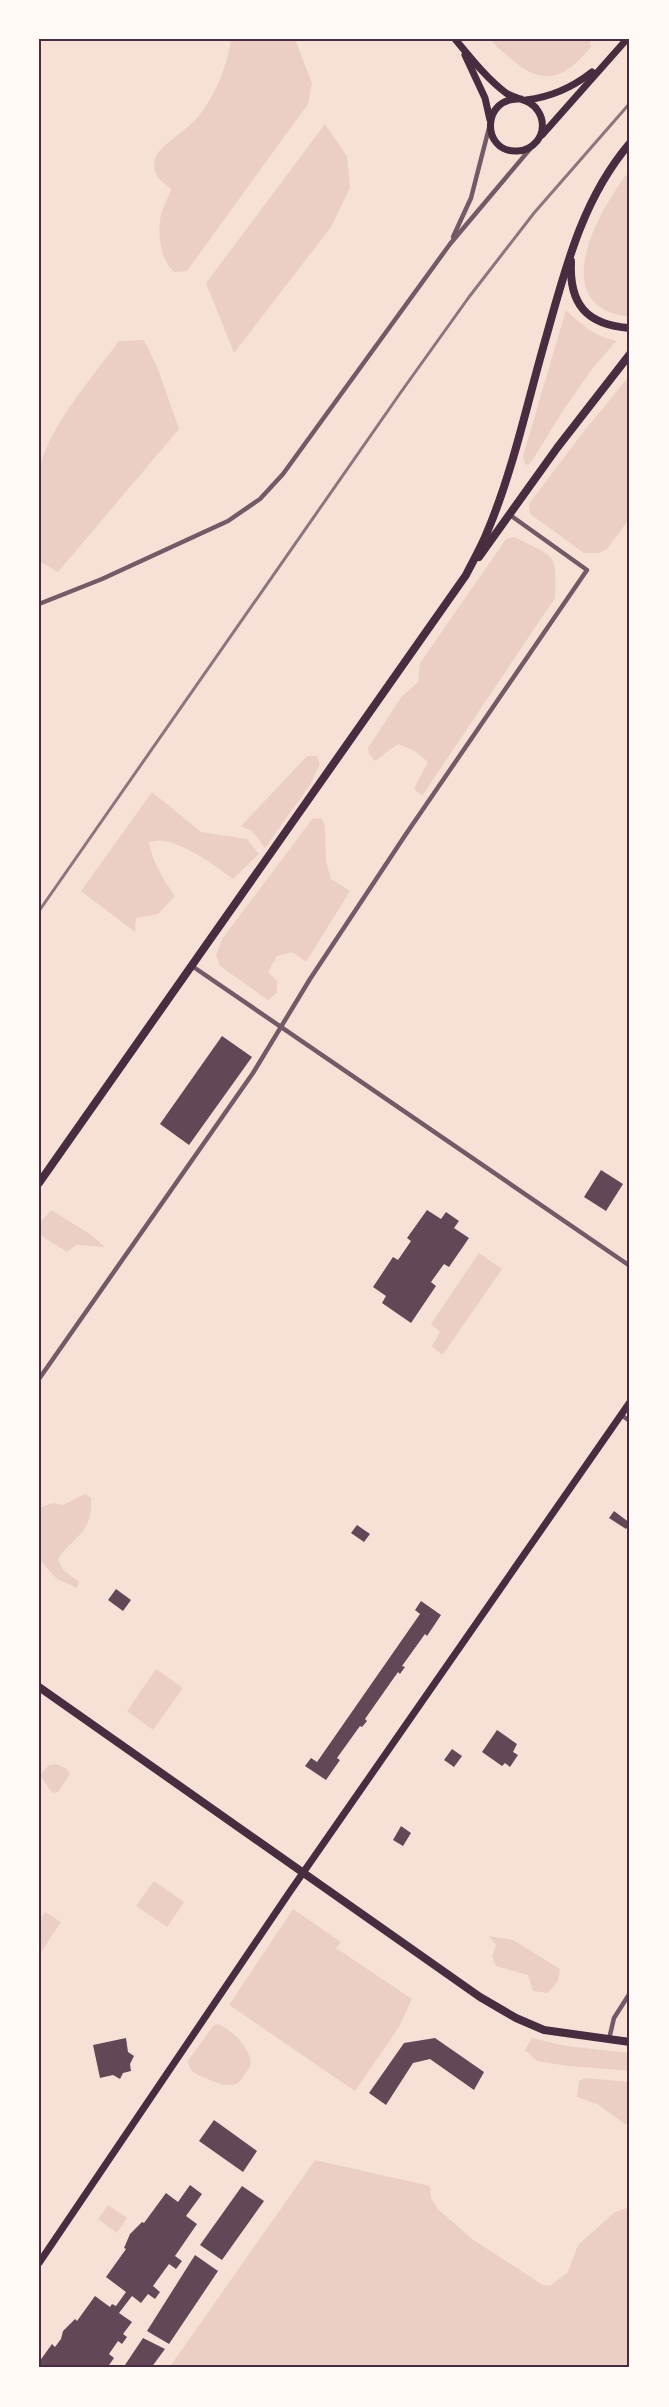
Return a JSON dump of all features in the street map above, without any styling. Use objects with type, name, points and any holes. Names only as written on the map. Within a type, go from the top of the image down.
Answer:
[{"type":"main road","points":[[458,42],[485,98],[496,142],[507,150],[520,151],[537,141],[627,39]]},
{"type":"main road","points":[[458,42],[499,87],[535,106],[541,116],[542,128],[537,141]]},
{"type":"main road","points":[[490,124],[494,111],[502,103],[509,100],[545,96],[570,87],[604,63]]},
{"type":"main road","points":[[465,575],[488,531],[506,480],[571,250],[596,191],[630,143]]},
{"type":"main road","points":[[571,250],[572,286],[577,302],[583,311],[603,324],[630,328]]},
{"type":"main road","points":[[39,1183],[465,575],[557,448],[630,354]]},
{"type":"main road","points":[[39,2263],[303,1873],[630,1402]]},
{"type":"main road","points":[[39,1687],[480,1997],[516,2018],[544,2030],[630,2042]]},
{"type":"street","points":[[450,244],[471,198],[490,124]]},
{"type":"street","points":[[39,604],[102,579],[228,521],[260,499],[283,474],[450,244],[537,141]]},
{"type":"street","points":[[39,1379],[253,1073],[399,844],[587,570],[510,515]]},
{"type":"street","points":[[191,966],[630,1266]]},
{"type":"street","points":[[621,1415],[630,1421]]},
{"type":"street","points":[[609,2039],[614,2018],[630,1993]]},
{"type":"shaded area","points":[[231,39],[295,39],[312,83],[308,104],[187,271],[175,272],[166,262],[159,227],[171,189],[157,176],[154,162],[162,148],[198,117],[212,97],[226,62]]},
{"type":"shaded area","points":[[490,39],[590,39],[591,47],[572,66],[553,76],[543,76],[522,67]]},
{"type":"shaded area","points":[[325,124],[347,156],[350,188],[331,227],[234,353],[206,283]]},
{"type":"shaded area","points":[[630,170],[630,317],[604,309],[589,295],[584,277],[586,255],[593,231],[604,208]]},
{"type":"shaded area","points":[[566,310],[589,329],[616,341],[592,369],[528,465],[525,464],[523,456]]},
{"type":"shaded area","points":[[144,340],[158,369],[179,429],[58,572],[39,561],[38,484],[43,457],[60,422],[119,341]]},
{"type":"shaded area","points":[[630,375],[630,518],[607,549],[599,553],[584,553],[530,514],[529,504]]},
{"type":"shaded area","points":[[514,537],[551,557],[555,571],[555,598],[422,796],[414,789],[428,762],[415,751],[398,744],[375,761],[369,754],[368,748],[402,696],[418,682],[420,663],[506,539]]},
{"type":"shaded area","points":[[307,756],[317,756],[320,764],[310,785],[265,848],[252,831],[241,826]]},
{"type":"shaded area","points":[[152,792],[201,832],[247,839],[259,854],[233,879],[181,846],[162,841],[149,842],[156,864],[175,896],[158,914],[136,918],[135,932],[81,891]]},
{"type":"shaded area","points":[[313,818],[322,819],[325,825],[326,861],[331,879],[350,891],[306,962],[292,952],[277,956],[268,972],[277,981],[277,993],[268,1000],[220,966],[216,955],[222,939]]},
{"type":"shaded area","points":[[51,1210],[90,1234],[105,1247],[76,1245],[67,1252],[45,1238],[39,1233],[39,1224]]},
{"type":"shaded area","points":[[479,1253],[502,1269],[444,1353],[441,1354],[432,1346],[440,1332],[431,1324]]},
{"type":"shaded area","points":[[85,1494],[91,1498],[91,1510],[86,1527],[58,1559],[63,1570],[79,1582],[77,1588],[57,1579],[39,1559],[39,1508],[53,1503],[63,1505]]},
{"type":"shaded area","points":[[156,1669],[183,1688],[153,1730],[127,1711]]},
{"type":"shaded area","points":[[56,1764],[67,1769],[70,1774],[58,1792],[52,1793],[40,1775],[49,1765]]},
{"type":"shaded area","points":[[154,1881],[184,1902],[167,1927],[136,1906]]},
{"type":"shaded area","points":[[293,1909],[341,1942],[336,1948],[412,1999],[399,2027],[355,2091],[229,2005]]},
{"type":"shaded area","points":[[45,1912],[61,1922],[39,1955],[39,1922]]},
{"type":"shaded area","points":[[489,1936],[513,1940],[560,1969],[558,1981],[548,1993],[533,1991],[528,1975],[496,1966],[492,1956],[496,1945]]},
{"type":"shaded area","points":[[218,2024],[241,2042],[251,2061],[250,2067],[235,2084],[223,2085],[200,2076],[193,2072],[188,2061],[213,2026]]},
{"type":"shaded area","points":[[532,2038],[566,2046],[630,2053],[630,2071],[537,2061],[525,2050]]},
{"type":"shaded area","points":[[584,2078],[630,2082],[630,2122],[625,2124],[597,2104],[577,2097],[579,2081]]},
{"type":"shaded area","points":[[315,2160],[430,2186],[431,2198],[438,2209],[472,2239],[543,2285],[550,2286],[568,2272],[578,2245],[615,2212],[630,2207],[630,2368],[169,2368]]},
{"type":"shaded area","points":[[108,2205],[127,2218],[117,2233],[98,2219]]},
{"type":"building","points":[[222,1036],[252,1057],[189,1145],[160,1124]]},
{"type":"building","points":[[601,1170],[623,1184],[606,1211],[584,1197]]},
{"type":"building","points":[[427,1210],[441,1219],[446,1212],[459,1221],[454,1228],[469,1238],[449,1267],[444,1264],[431,1282],[436,1286],[411,1323],[382,1303],[386,1296],[373,1287],[393,1257],[398,1260],[411,1241],[407,1238]]},
{"type":"building","points":[[614,1511],[630,1523],[626,1529],[609,1518]]},
{"type":"building","points":[[357,1525],[370,1534],[364,1542],[351,1533]]},
{"type":"building","points":[[116,1589],[131,1600],[123,1611],[108,1600]]},
{"type":"building","points":[[421,1601],[441,1615],[365,1719],[367,1721],[362,1727],[360,1726],[337,1758],[340,1760],[326,1780],[305,1766],[311,1758],[317,1762],[420,1614],[415,1610]]},
{"type":"building","points":[[497,1730],[517,1744],[513,1752],[518,1755],[510,1767],[505,1763],[502,1766],[482,1752]]},
{"type":"building","points":[[452,1749],[462,1756],[454,1767],[444,1760]]},
{"type":"building","points":[[401,1826],[411,1833],[403,1846],[393,1840]]},
{"type":"building","points":[[126,2038],[128,2052],[134,2056],[130,2064],[131,2071],[123,2073],[120,2079],[113,2075],[100,2078],[93,2045]]},
{"type":"building","points":[[435,2038],[484,2072],[474,2090],[430,2059],[413,2063],[386,2105],[369,2093],[404,2043]]},
{"type":"building","points":[[214,2120],[257,2151],[243,2172],[199,2141]]},
{"type":"building","points":[[190,2185],[202,2194],[186,2216],[197,2224],[175,2256],[182,2261],[176,2269],[169,2264],[153,2286],[160,2292],[155,2299],[148,2294],[141,2303],[132,2296],[119,2313],[132,2322],[123,2334],[127,2337],[122,2344],[118,2341],[109,2354],[114,2358],[107,2368],[39,2368],[39,2362],[52,2344],[55,2347],[63,2331],[75,2319],[77,2321],[95,2296],[110,2307],[112,2304],[116,2306],[126,2292],[106,2277],[126,2249],[124,2248],[130,2234],[142,2222],[144,2223],[166,2193],[178,2202]]},
{"type":"building","points":[[242,2186],[264,2201],[222,2260],[200,2245]]},
{"type":"building","points":[[195,2255],[218,2271],[169,2344],[147,2331]]},
{"type":"building","points":[[143,2338],[165,2349],[151,2368],[123,2368]]},
{"type":"railway","points":[[39,911],[469,297],[534,213],[630,103]]}]
